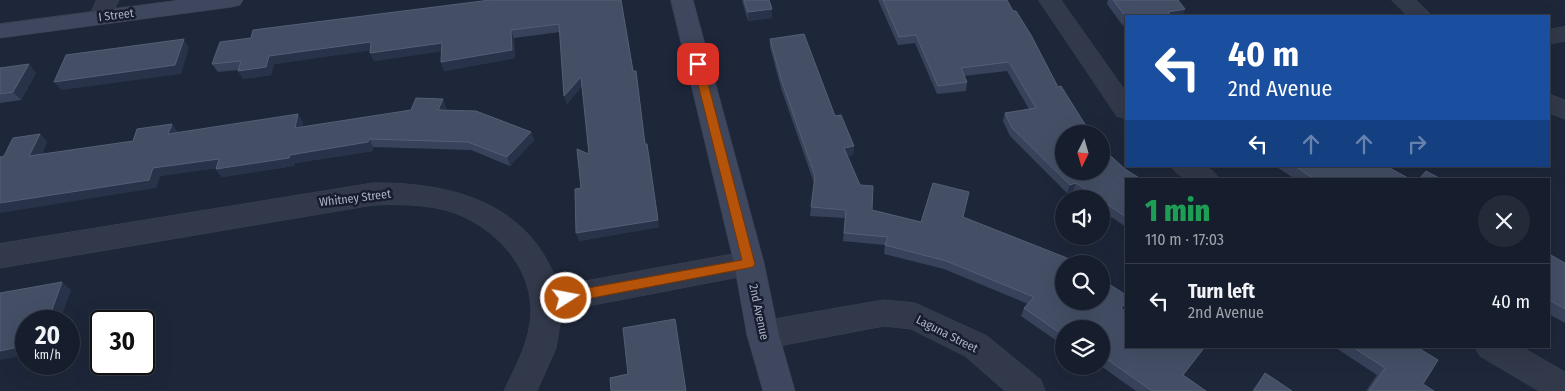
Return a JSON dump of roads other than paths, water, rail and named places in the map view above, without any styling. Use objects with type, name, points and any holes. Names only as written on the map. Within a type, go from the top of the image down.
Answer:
[{"type":"street","name":"I Street","points":[[0,31],[104,9],[232,0]]},
{"type":"street","name":"2nd Avenue","points":[[682,0],[749,264],[763,335],[779,391]]},
{"type":"street","points":[[1050,0],[1125,109]]},
{"type":"street","points":[[1403,0],[1420,15]]},
{"type":"street","points":[[1550,37],[1565,34]]},
{"type":"street","points":[[1550,103],[1565,110]]},
{"type":"street","points":[[1186,167],[1204,178]]},
{"type":"street","name":"Whitney Street","points":[[0,256],[372,194],[405,193],[443,198],[464,205],[502,226],[518,241],[531,259],[540,279],[546,301]]},
{"type":"street","points":[[520,391],[538,351],[544,325],[546,301],[749,264]]},
{"type":"street","name":"Laguna Street","points":[[763,335],[884,313],[915,316],[976,346],[1029,391]]},
{"type":"street","points":[[1494,348],[1565,389]]}]
